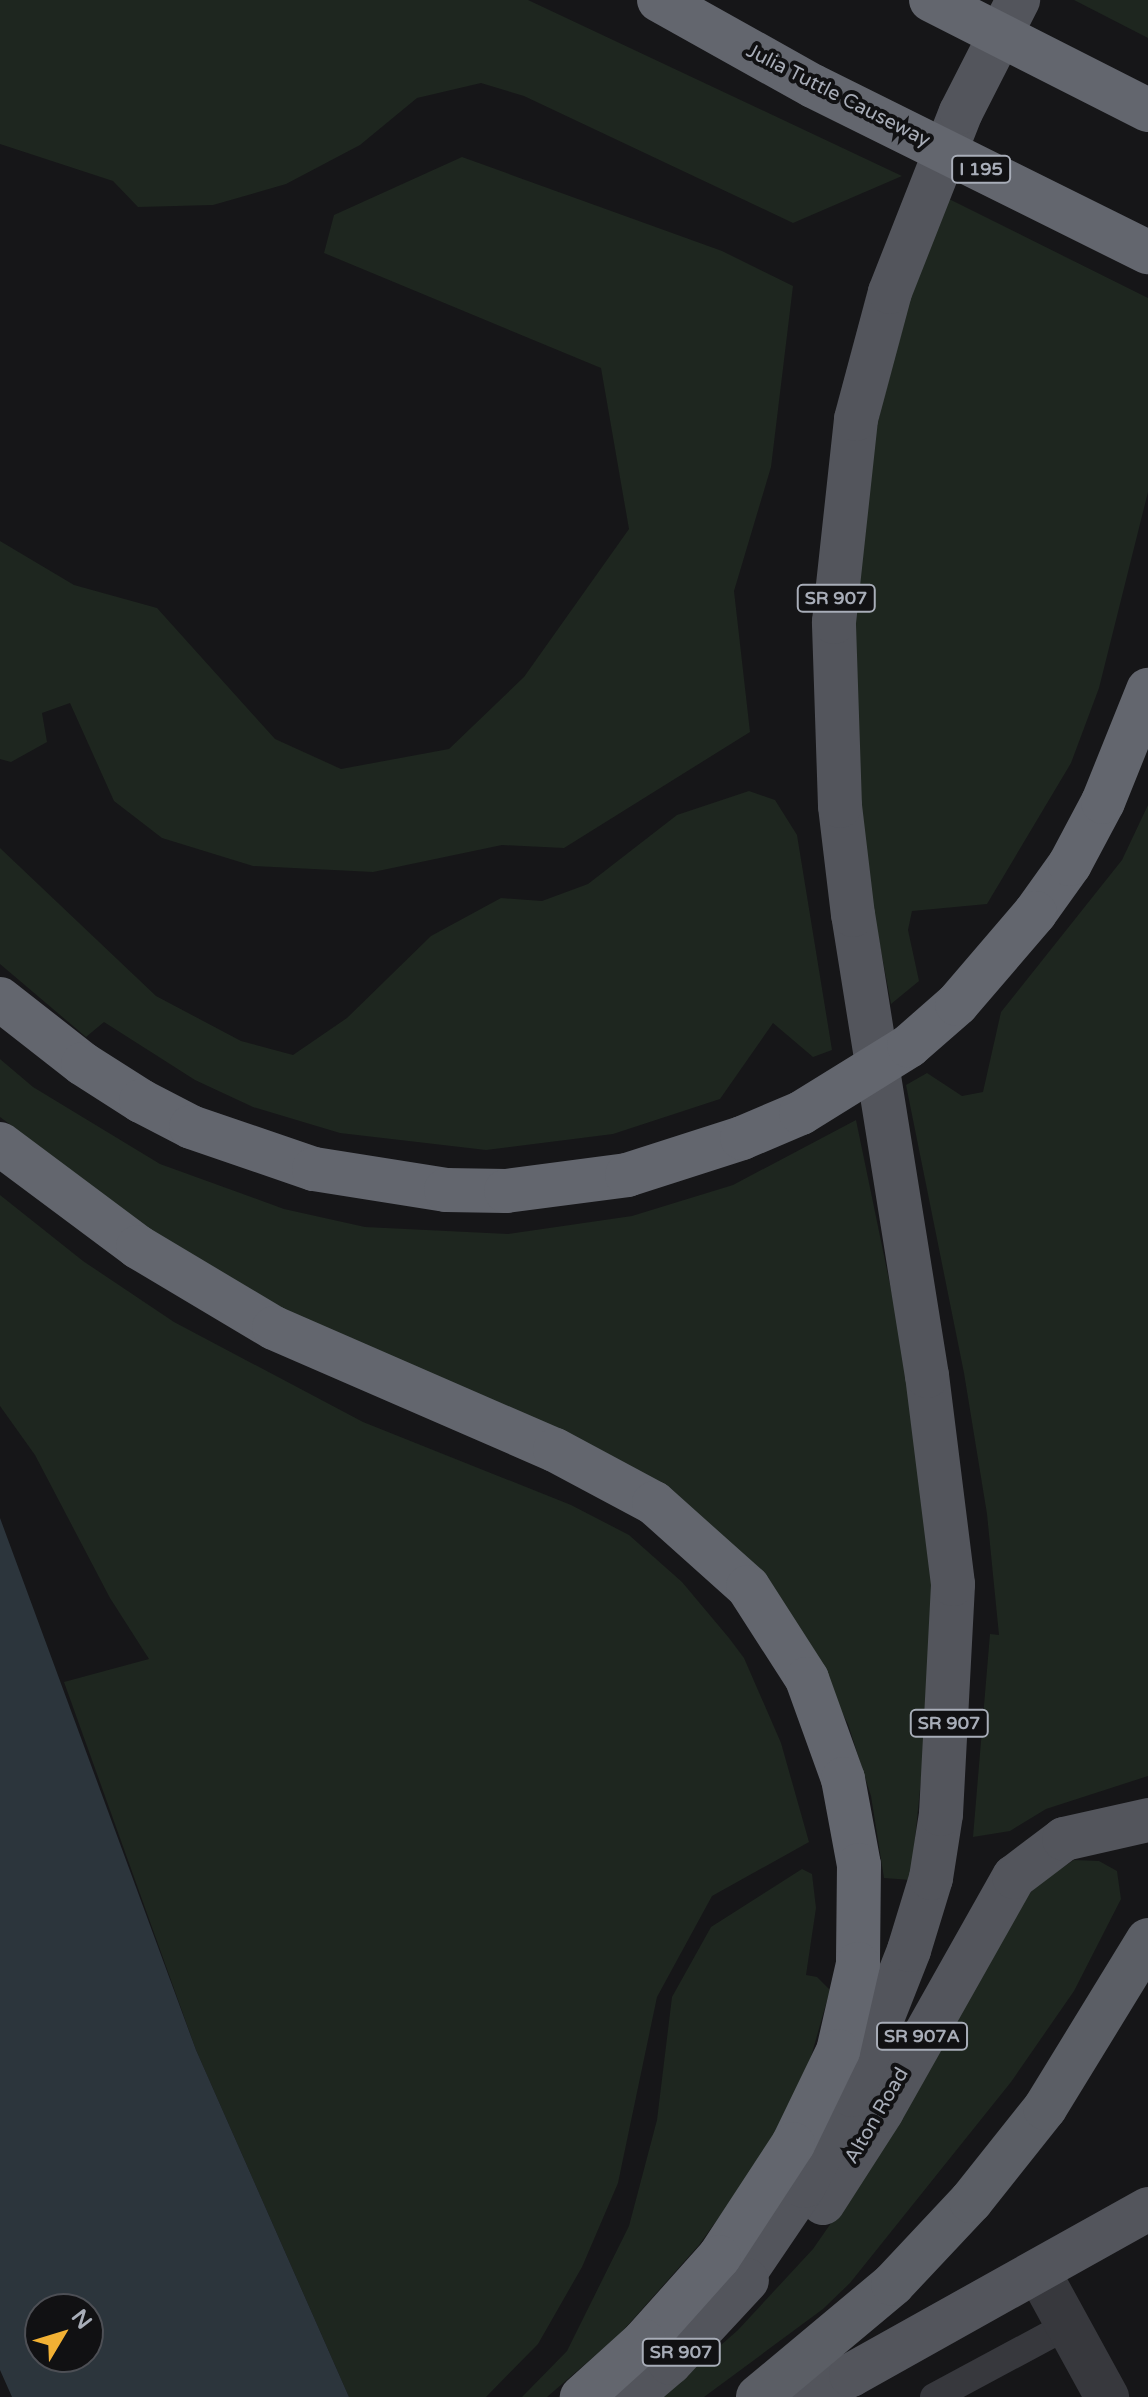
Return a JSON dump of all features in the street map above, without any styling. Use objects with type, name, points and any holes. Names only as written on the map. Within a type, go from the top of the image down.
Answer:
[{"type":"highway","name":"Julia Tuttle Causeway","points":[[659,0],[813,86],[1148,252]]},
{"type":"highway","points":[[931,0],[1148,110]]},
{"type":"highway","points":[[0,999],[141,1101],[191,1127],[314,1169],[446,1190],[506,1191],[627,1175],[742,1138],[801,1113],[909,1046],[957,1004],[1035,913],[1103,802],[1148,690]]},
{"type":"highway","points":[[0,1144],[138,1247],[274,1328],[567,1455],[654,1503],[748,1587],[807,1679],[837,1757],[859,1865],[858,1964],[838,2051],[793,2144],[719,2257],[644,2341],[582,2397]]},
{"type":"highway","points":[[758,2397],[893,2284],[971,2201],[1045,2108],[1148,1940]]},
{"type":"main road","name":"SR 907","points":[[726,2301],[804,2186],[852,2095],[909,1950],[931,1878],[941,1814],[953,1584],[927,1376],[853,915],[839,791],[834,622],[856,419],[890,292],[961,112],[1018,0]]},
{"type":"main road","name":"Alton Road","points":[[630,2397],[670,2363],[836,2186],[1014,1877],[1064,1839],[1148,1820]]},
{"type":"main road","points":[[801,2397],[851,2375],[1148,2209]]},
{"type":"street","points":[[1038,2271],[1107,2397]]},
{"type":"lane","points":[[934,2397],[1068,2325]]},
{"type":"shaded area","points":[[0,0],[528,0],[902,176],[793,223],[524,96],[481,83],[417,98],[360,145],[286,184],[213,205],[138,207],[113,181],[0,144]]},
{"type":"shaded area","points":[[1074,0],[1148,0],[1148,38]]},
{"type":"shaded area","points":[[462,157],[722,251],[793,286],[771,467],[734,591],[750,732],[564,848],[502,845],[373,872],[253,866],[162,838],[114,801],[70,703],[42,713],[47,742],[11,762],[0,759],[0,541],[74,585],[157,608],[275,739],[341,769],[449,749],[524,677],[629,529],[601,368],[324,253],[334,215]]},
{"type":"shaded area","points":[[941,195],[1148,298],[1148,492],[1099,688],[1071,763],[987,904],[912,911],[908,930],[919,981],[891,1004],[860,839],[855,598],[873,445],[914,257]]},
{"type":"shaded area","points":[[749,791],[775,800],[797,835],[832,1050],[813,1057],[773,1023],[720,1099],[613,1134],[486,1150],[340,1133],[253,1107],[195,1080],[104,1022],[86,1037],[0,964],[0,848],[156,996],[241,1041],[293,1055],[347,1018],[431,936],[501,898],[542,901],[588,884],[677,815]]},
{"type":"shaded area","points":[[1148,805],[1148,1776],[1046,1809],[1010,1831],[973,1837],[990,1634],[999,1635],[987,1514],[964,1373],[906,1085],[927,1073],[962,1096],[983,1092],[1001,1012],[1122,860]]},
{"type":"shaded area","points":[[0,1059],[33,1087],[160,1164],[284,1209],[365,1227],[508,1234],[632,1216],[733,1185],[856,1120],[924,1449],[938,1608],[911,1880],[884,1878],[871,1796],[848,1724],[796,1624],[752,1568],[256,1299],[179,1251],[0,1117]]},
{"type":"shaded area","points":[[0,1195],[83,1261],[174,1322],[363,1422],[571,1505],[629,1535],[682,1582],[744,1658],[781,1743],[809,1842],[712,1896],[657,1997],[618,2183],[582,2267],[538,2344],[486,2397],[349,2397],[196,2050],[64,1682],[149,1659],[110,1598],[35,1455],[0,1406]]},
{"type":"shaded area","points":[[0,1518],[196,2050],[349,2397],[12,2397],[0,2370]]},
{"type":"shaded area","points":[[1074,1860],[1099,1861],[1117,1871],[1121,1899],[1074,1991],[1011,2082],[850,2283],[823,2309],[704,2397],[662,2397],[738,2330],[813,2249],[870,2167],[1006,1920],[1039,1883]]},
{"type":"shaded area","points":[[802,1869],[812,1874],[816,1908],[806,1975],[817,1977],[830,1990],[807,2071],[760,2160],[699,2245],[620,2334],[547,2397],[522,2397],[567,2351],[629,2226],[657,2120],[672,1997],[711,1927]]}]
